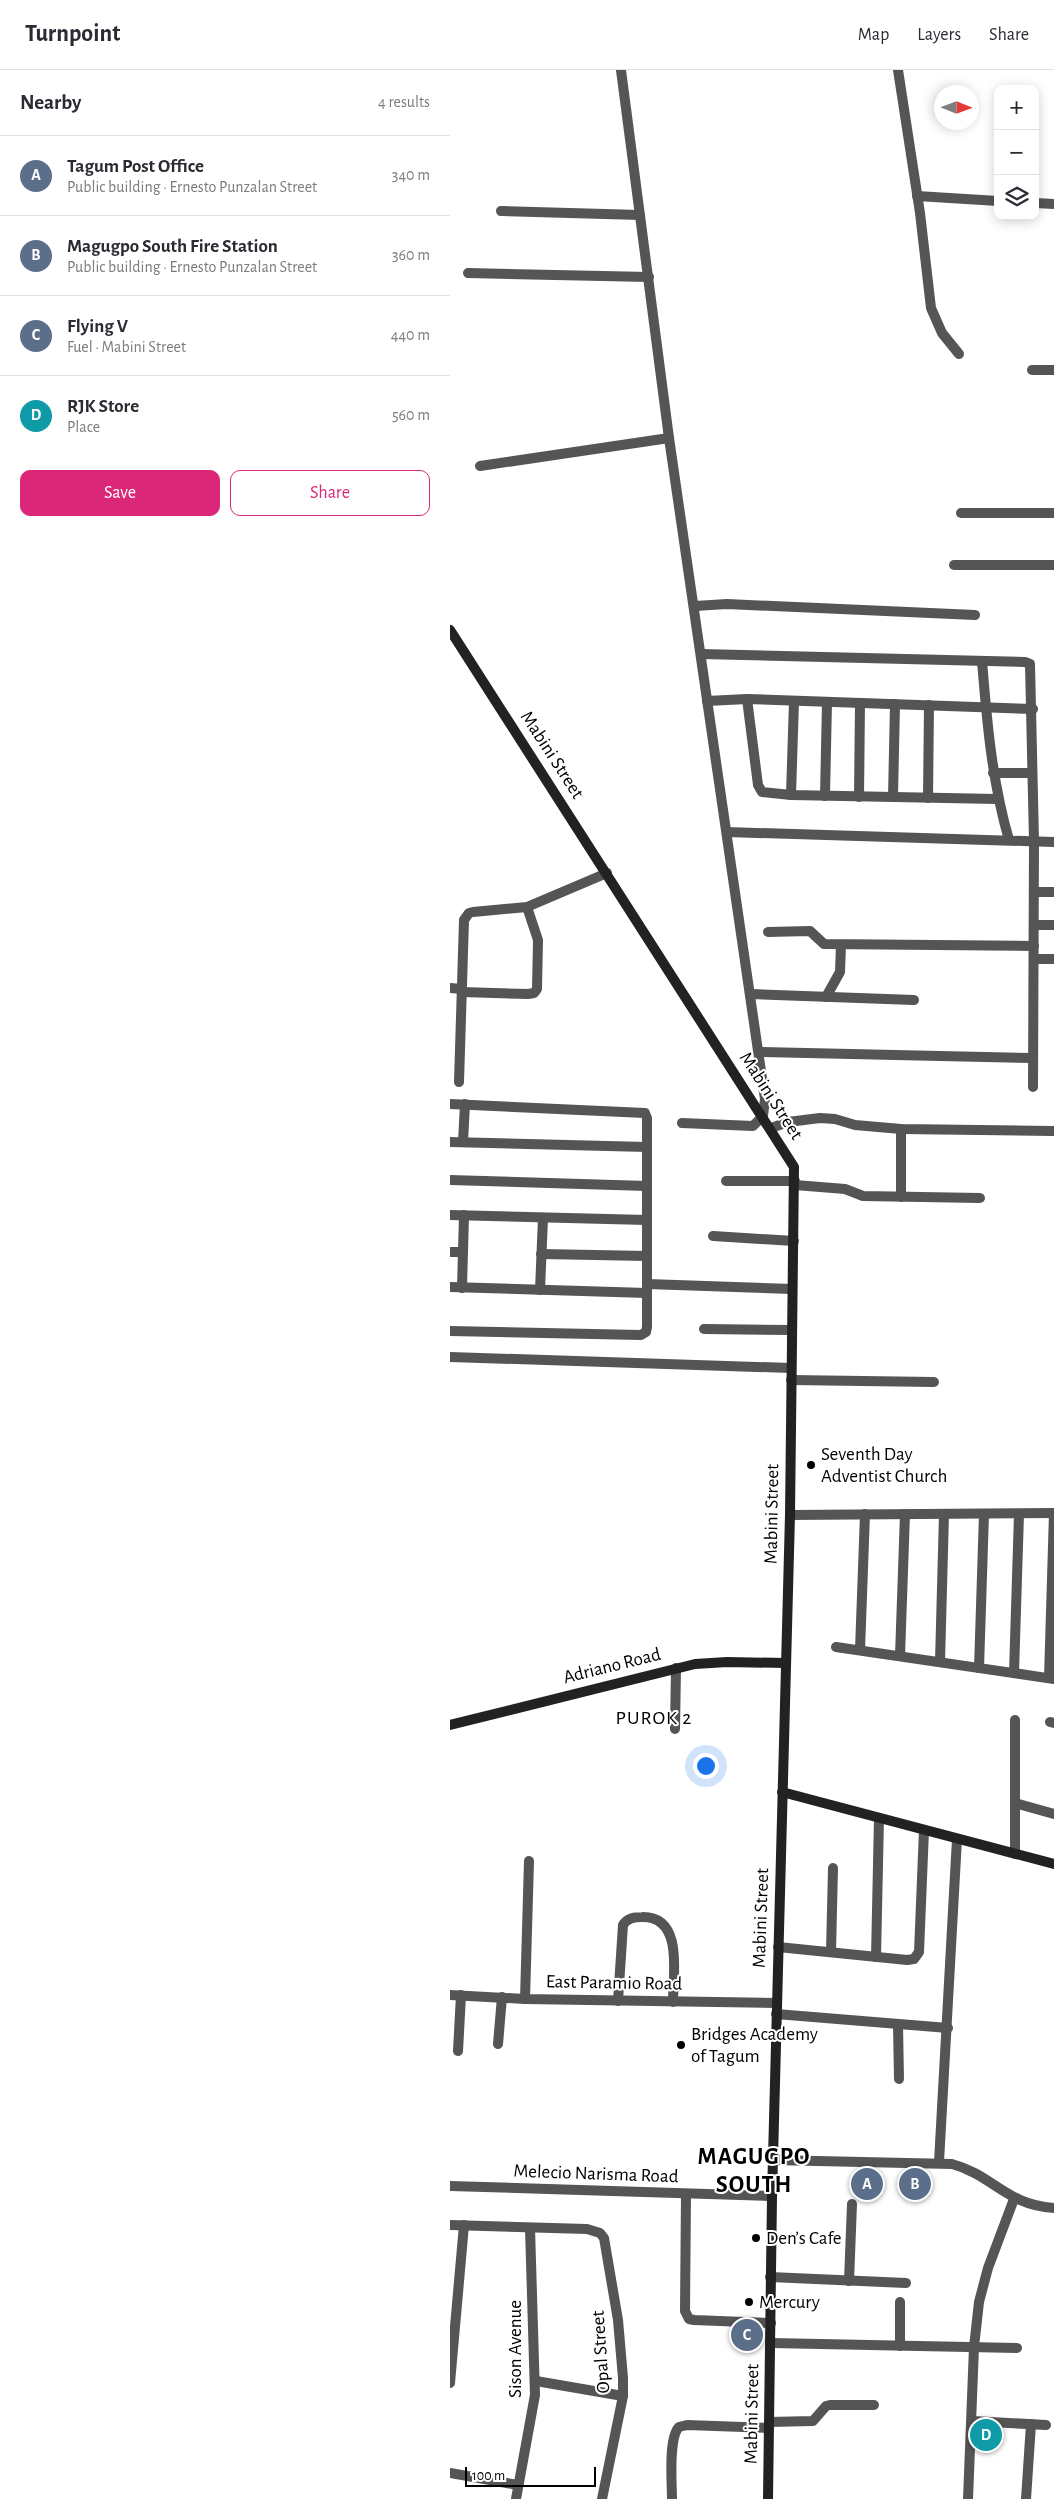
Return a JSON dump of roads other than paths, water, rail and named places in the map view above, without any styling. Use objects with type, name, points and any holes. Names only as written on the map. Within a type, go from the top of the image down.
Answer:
[{"type":"main road","name":"Mabini Street","points":[[450,630],[792,1161],[795,1183],[790,1515],[772,2160],[768,2499]]},
{"type":"main road","name":"Adriano Road","points":[[450,1725],[676,1668],[711,1662],[786,1663]]},
{"type":"main road","points":[[782,1792],[1054,1864]]},
{"type":"street","points":[[620,70],[670,438],[760,1052],[765,1099],[763,1116],[756,1124],[749,1126],[682,1123]]},
{"type":"street","points":[[898,70],[918,196],[933,316],[942,333],[959,354]]},
{"type":"street","points":[[918,196],[994,201]]},
{"type":"street","points":[[1039,203],[1054,204]]},
{"type":"street","points":[[501,211],[640,215]]},
{"type":"street","points":[[468,273],[649,278]]},
{"type":"street","points":[[1032,370],[1054,370]]},
{"type":"street","points":[[480,466],[670,438]]},
{"type":"street","points":[[961,512],[1054,513]]},
{"type":"street","points":[[954,565],[1054,565]]},
{"type":"street","points":[[695,606],[727,604],[976,615]]},
{"type":"street","points":[[701,654],[982,661],[1030,664],[1033,709],[1034,841],[1033,1087]]},
{"type":"street","points":[[982,661],[993,773],[997,799],[1009,840]]},
{"type":"street","points":[[747,700],[760,789],[766,793],[997,799]]},
{"type":"street","points":[[708,701],[794,701],[1033,709]]},
{"type":"street","points":[[791,795],[794,701]]},
{"type":"street","points":[[825,796],[827,702]]},
{"type":"street","points":[[859,796],[860,703]]},
{"type":"street","points":[[893,797],[895,704]]},
{"type":"street","points":[[928,798],[929,705]]},
{"type":"street","points":[[993,773],[1032,772]]},
{"type":"street","points":[[727,832],[1054,842]]},
{"type":"street","points":[[459,1082],[464,920],[466,915],[474,912],[527,907],[607,873]]},
{"type":"street","points":[[1034,892],[1054,892]]},
{"type":"street","points":[[450,988],[534,993],[537,989],[538,940],[527,907]]},
{"type":"street","points":[[1034,925],[1054,925]]},
{"type":"street","points":[[768,932],[810,931],[824,944],[841,945],[1034,946]]},
{"type":"street","points":[[826,997],[840,972],[841,945]]},
{"type":"street","points":[[1034,959],[1054,960]]},
{"type":"street","points":[[751,994],[855,1000],[914,1000]]},
{"type":"street","points":[[760,1052],[1033,1058]]},
{"type":"street","points":[[450,1104],[642,1111],[647,1118],[647,1330],[640,1335],[450,1331]]},
{"type":"street","points":[[463,1142],[465,1104]]},
{"type":"street","points":[[771,1128],[788,1122],[820,1118],[835,1119],[855,1125],[901,1129],[1053,1131]]},
{"type":"street","points":[[901,1129],[901,1197]]},
{"type":"street","points":[[450,1142],[647,1147]]},
{"type":"street","points":[[450,1180],[647,1186]]},
{"type":"street","points":[[726,1181],[795,1183],[845,1189],[863,1196],[980,1198]]},
{"type":"street","points":[[450,1215],[647,1220]]},
{"type":"street","points":[[462,1288],[464,1215]]},
{"type":"street","points":[[540,1290],[542,1218]]},
{"type":"street","points":[[713,1236],[794,1241]]},
{"type":"street","points":[[450,1252],[463,1252]]},
{"type":"street","points":[[541,1254],[647,1256]]},
{"type":"street","points":[[450,1287],[540,1290],[792,1289]]},
{"type":"street","points":[[704,1329],[792,1330]]},
{"type":"street","points":[[450,1357],[791,1368]]},
{"type":"street","points":[[791,1380],[934,1382]]},
{"type":"street","points":[[790,1515],[1054,1513],[1052,1678],[836,1647]]},
{"type":"street","points":[[860,1650],[865,1514]]},
{"type":"street","points":[[900,1656],[905,1514]]},
{"type":"street","points":[[940,1662],[944,1514]]},
{"type":"street","points":[[979,1668],[984,1514]]},
{"type":"street","points":[[1014,1673],[1019,1514]]},
{"type":"street","points":[[675,1729],[676,1668]]},
{"type":"street","points":[[1015,1720],[1015,1854]]},
{"type":"street","points":[[1015,1803],[1054,1814]]},
{"type":"street","points":[[876,1957],[879,1818]]},
{"type":"street","points":[[778,1947],[911,1960],[919,1952],[924,1830]]},
{"type":"street","points":[[940,2162],[957,1839]]},
{"type":"street","points":[[524,1999],[529,1861]]},
{"type":"street","points":[[831,1952],[832,1868]]},
{"type":"street","points":[[618,2001],[622,1925],[632,1917],[648,1917],[661,1921],[670,1935],[673,1956],[673,2002]]},
{"type":"street","name":"East Paramio Road","points":[[450,1995],[524,1999],[673,2002],[777,2009],[898,2024],[948,2028]]},
{"type":"street","points":[[458,2051],[461,1995]]},
{"type":"street","points":[[498,2044],[502,1998]]},
{"type":"street","points":[[898,2024],[898,2078]]},
{"type":"street","points":[[772,2160],[940,2162],[964,2167],[1014,2199],[1026,2204],[1054,2208]]},
{"type":"street","name":"Melecio Narisma Road","points":[[450,2186],[772,2196]]},
{"type":"street","points":[[686,2194],[684,2311],[687,2316],[694,2320],[771,2323]]},
{"type":"street","points":[[968,2499],[974,2347],[982,2286],[1014,2199]]},
{"type":"street","points":[[849,2281],[852,2204]]},
{"type":"street","points":[[450,2225],[530,2228]]},
{"type":"street","points":[[450,2383],[464,2225]]},
{"type":"street","name":"Opal Street","points":[[530,2228],[587,2229],[600,2233],[606,2245],[621,2343],[622,2396],[602,2499]]},
{"type":"street","name":"Sison Avenue","points":[[516,2499],[533,2410],[536,2380],[530,2228]]},
{"type":"street","points":[[770,2277],[906,2283]]},
{"type":"street","points":[[900,2302],[900,2346]]},
{"type":"street","points":[[770,2344],[1017,2348]]},
{"type":"street","points":[[536,2380],[622,2396]]},
{"type":"street","points":[[672,2499],[672,2445],[676,2430],[687,2425],[769,2425],[813,2421],[826,2406],[874,2405]]},
{"type":"street","points":[[972,2421],[1046,2425]]},
{"type":"street","points":[[1026,2499],[1031,2424]]},
{"type":"street","points":[[450,2473],[518,2485]]},
{"type":"place","name":"Seventh Day Adventist Church","points":[[811,1465]]},
{"type":"place","name":"Bridges Academy of Tagum","points":[[681,2045]]},
{"type":"place","name":"Tagum Post Office","points":[[867,2184]]},
{"type":"place","name":"Magugpo South Fire Station","points":[[915,2184]]},
{"type":"place","name":"Den’s Cafe","points":[[756,2238]]},
{"type":"place","name":"Mercury","points":[[749,2302]]},
{"type":"place","name":"Flying V","points":[[747,2335]]},
{"type":"place","name":"RJK Store","points":[[986,2435]]},
{"type":"district","name":"PUROK 2","points":[[654,1718]]},
{"type":"district","name":"MAGUGPO SOUTH","points":[[754,2171]]}]
